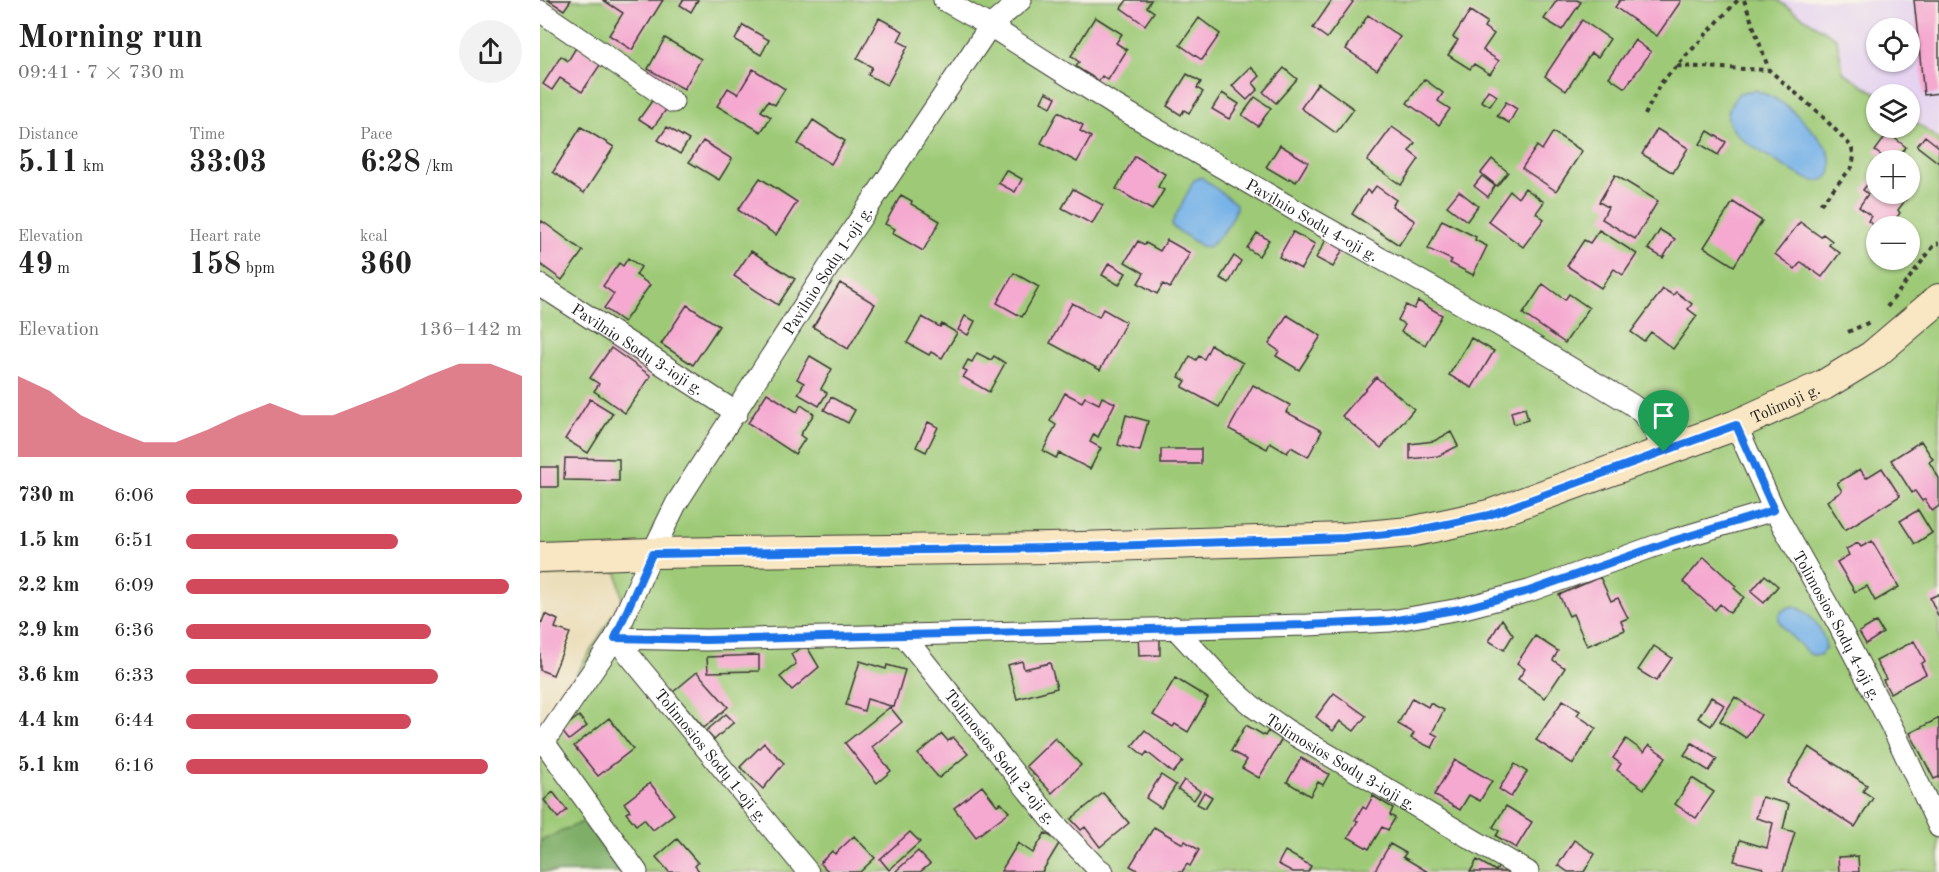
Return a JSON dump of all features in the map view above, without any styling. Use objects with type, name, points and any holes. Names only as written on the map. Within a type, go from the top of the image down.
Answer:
[{"type":"street","name":"Pavilnio Sodų 4-oji g.","points":[[944,0],[990,26],[1113,104],[1497,324],[1631,404],[1643,412],[1656,431],[1664,452]]},
{"type":"street","name":"Pavilnio Sodų 1-oji g.","points":[[638,872],[546,745],[548,736],[615,638],[676,504],[737,413],[846,240],[990,26],[1021,0]]},
{"type":"street","points":[[540,11],[673,102]]},
{"type":"street","name":"Pavilnio Sodų 3-ioji g.","points":[[540,285],[737,413]]},
{"type":"street","name":"Tolimoji g.","points":[[540,558],[1063,547],[1344,538],[1410,532],[1489,515],[1736,425],[1824,385],[1872,356],[1939,299]]},
{"type":"street","name":"Tolimosios Sodų 4-oji g.","points":[[1736,425],[1774,510],[1836,620],[1894,731],[1939,827]]},
{"type":"street","points":[[615,638],[706,640],[1391,621],[1460,609],[1529,591],[1669,542],[1774,510]]},
{"type":"street","name":"Tolimosios Sodų 3-ioji g.","points":[[1174,627],[1221,678],[1252,706],[1288,731],[1528,872]]},
{"type":"street","name":"Tolimosios Sodų 2-oji g.","points":[[903,635],[1055,825],[1103,872]]},
{"type":"street","name":"Tolimosios Sodų 1-oji g.","points":[[615,638],[808,872]]},
{"type":"path","points":[[1645,115],[1660,84],[1738,0]]},
{"type":"path","points":[[1744,0],[1769,70],[1814,108],[1851,146],[1854,156],[1852,167],[1818,207]]},
{"type":"path","points":[[1677,66],[1769,70]]},
{"type":"path","points":[[1885,310],[1939,243]]},
{"type":"path","points":[[1848,332],[1878,318]]},
{"type":"shaded area","points":[[1777,0],[1939,0],[1939,140],[1920,126],[1920,84],[1866,84],[1866,87],[1843,72],[1836,39]]},
{"type":"green space","points":[[540,0],[1777,0],[1837,39],[1843,72],[1866,87],[1866,138],[1920,138],[1920,126],[1939,140],[1939,872],[540,872],[540,734],[622,599],[617,572],[540,576]]},
{"type":"green space","points":[[585,821],[620,872],[540,872],[540,841]]},
{"type":"water","points":[[1755,90],[1776,99],[1791,110],[1820,139],[1830,158],[1831,171],[1828,176],[1823,180],[1815,181],[1801,176],[1754,147],[1734,130],[1728,118],[1730,106],[1739,93]]},
{"type":"water","points":[[1201,177],[1236,204],[1234,216],[1222,234],[1208,247],[1201,246],[1173,227],[1172,223],[1194,180]]},
{"type":"water","points":[[1794,606],[1811,617],[1819,629],[1826,647],[1820,655],[1808,653],[1782,626],[1779,616],[1781,612]]},
{"type":"building","points":[[548,0],[571,0],[564,10]]},
{"type":"building","points":[[603,0],[663,0],[632,50],[609,35],[623,13]]},
{"type":"building","points":[[683,0],[698,0],[691,12],[680,5]]},
{"type":"building","points":[[1127,0],[1151,0],[1147,7],[1154,12],[1145,25],[1121,8]]},
{"type":"building","points":[[1332,0],[1353,2],[1327,38],[1313,28]]},
{"type":"building","points":[[1557,0],[1581,2],[1562,30],[1544,19]]},
{"type":"building","points":[[1620,0],[1681,1],[1657,36],[1615,7]]},
{"type":"building","points":[[1914,0],[1939,0],[1939,93],[1924,95],[1920,57],[1920,18],[1916,18]]},
{"type":"building","points":[[1470,11],[1487,22],[1484,27],[1494,34],[1483,50],[1499,61],[1490,74],[1474,64],[1470,69],[1448,55],[1458,40],[1453,37]]},
{"type":"building","points":[[1368,15],[1400,37],[1377,70],[1346,49]]},
{"type":"building","points":[[1095,17],[1122,34],[1116,43],[1127,50],[1108,80],[1102,76],[1099,81],[1076,67],[1079,62],[1071,56]]},
{"type":"building","points":[[879,18],[903,31],[898,41],[908,46],[887,85],[868,75],[872,67],[857,59]]},
{"type":"building","points":[[1199,18],[1220,34],[1202,60],[1180,45]]},
{"type":"building","points":[[1582,20],[1610,39],[1598,57],[1591,53],[1566,91],[1545,76]]},
{"type":"building","points":[[743,25],[769,40],[761,55],[735,40]]},
{"type":"building","points":[[665,38],[701,59],[684,89],[648,69]]},
{"type":"building","points":[[1635,40],[1651,52],[1625,88],[1609,77]]},
{"type":"building","points":[[577,46],[602,62],[582,92],[560,78],[552,90],[543,84],[561,56],[568,61]]},
{"type":"building","points":[[1251,67],[1260,76],[1253,83],[1258,89],[1247,100],[1232,86]]},
{"type":"building","points":[[1284,68],[1297,79],[1276,103],[1263,92]]},
{"type":"building","points":[[753,69],[785,89],[775,105],[768,101],[761,111],[771,117],[761,132],[717,106],[728,88],[738,94]]},
{"type":"building","points":[[1187,74],[1201,82],[1197,88],[1203,92],[1189,113],[1184,110],[1181,115],[1167,106]]},
{"type":"building","points":[[1424,79],[1443,93],[1438,101],[1450,109],[1439,125],[1407,103]]},
{"type":"building","points":[[1318,83],[1354,109],[1336,133],[1301,108]]},
{"type":"building","points":[[1488,90],[1497,96],[1490,106],[1481,101]]},
{"type":"building","points":[[1046,92],[1056,97],[1051,107],[1041,102]]},
{"type":"building","points":[[1222,93],[1239,104],[1229,119],[1212,109]]},
{"type":"building","points":[[1255,97],[1271,108],[1258,126],[1242,115]]},
{"type":"building","points":[[654,98],[668,107],[653,128],[639,119]]},
{"type":"building","points":[[1506,102],[1517,109],[1509,123],[1497,116]]},
{"type":"building","points":[[1058,112],[1083,125],[1080,131],[1091,137],[1077,162],[1041,143]]},
{"type":"building","points":[[813,120],[845,141],[831,164],[798,144]]},
{"type":"building","points":[[581,127],[614,147],[584,193],[553,172]]},
{"type":"building","points":[[667,127],[689,140],[680,154],[658,140]]},
{"type":"building","points":[[1392,127],[1415,143],[1409,151],[1419,159],[1401,185],[1367,161]]},
{"type":"building","points":[[1657,129],[1688,148],[1673,173],[1642,154]]},
{"type":"building","points":[[1708,131],[1726,142],[1718,155],[1700,144]]},
{"type":"building","points":[[1553,132],[1582,151],[1556,191],[1522,168],[1537,146],[1542,150]]},
{"type":"building","points":[[1925,136],[1939,147],[1939,163],[1917,146]]},
{"type":"building","points":[[1884,138],[1894,138],[1906,147],[1903,150],[1876,150]]},
{"type":"building","points":[[703,141],[732,159],[719,180],[689,162]]},
{"type":"building","points":[[1280,145],[1308,162],[1296,182],[1266,167]]},
{"type":"building","points":[[1135,156],[1165,174],[1158,187],[1164,190],[1152,210],[1116,189]]},
{"type":"building","points":[[1492,159],[1508,172],[1497,186],[1481,173]]},
{"type":"building","points":[[1006,170],[1022,179],[1015,192],[998,183]]},
{"type":"building","points":[[1615,175],[1658,201],[1635,239],[1602,219],[1608,207],[1599,202]]},
{"type":"building","points":[[1482,176],[1495,186],[1488,197],[1474,186]]},
{"type":"building","points":[[760,178],[797,202],[776,235],[738,210]]},
{"type":"building","points":[[1376,186],[1396,200],[1392,206],[1415,221],[1399,245],[1352,214],[1367,190],[1371,193]]},
{"type":"building","points":[[1525,188],[1544,202],[1536,213],[1544,219],[1523,247],[1488,221],[1510,191],[1518,198]]},
{"type":"building","points":[[1073,189],[1103,205],[1092,224],[1062,208]]},
{"type":"building","points":[[1459,191],[1478,206],[1467,221],[1447,206]]},
{"type":"building","points":[[901,195],[912,201],[911,204],[940,221],[923,251],[892,233],[895,229],[885,224]]},
{"type":"building","points":[[1866,197],[1866,204],[1902,204],[1898,210],[1900,213],[1898,216],[1871,216],[1859,207]]},
{"type":"building","points":[[1733,202],[1762,221],[1734,266],[1704,247]]},
{"type":"building","points":[[1442,220],[1476,237],[1475,240],[1487,246],[1473,275],[1450,263],[1452,260],[1428,249]]},
{"type":"building","points":[[542,221],[583,251],[562,280],[540,264],[540,224]]},
{"type":"building","points":[[1800,222],[1821,237],[1823,234],[1832,241],[1829,245],[1840,253],[1822,277],[1801,262],[1795,269],[1775,254]]},
{"type":"building","points":[[1599,230],[1637,254],[1623,275],[1614,269],[1601,288],[1567,266],[1584,240],[1590,243]]},
{"type":"building","points":[[1660,230],[1675,239],[1663,258],[1648,249]]},
{"type":"building","points":[[1293,232],[1315,244],[1301,269],[1279,257]]},
{"type":"building","points":[[1257,233],[1269,240],[1259,256],[1247,248]]},
{"type":"building","points":[[1167,240],[1190,253],[1170,288],[1163,284],[1157,294],[1138,283],[1144,273],[1125,262],[1138,241],[1160,251]]},
{"type":"building","points":[[1326,240],[1343,249],[1333,267],[1316,258]]},
{"type":"building","points":[[751,251],[795,279],[778,305],[734,276]]},
{"type":"building","points":[[1234,256],[1241,261],[1229,283],[1220,278]]},
{"type":"building","points":[[628,258],[641,267],[636,275],[650,285],[624,322],[604,308],[614,294],[603,286],[619,263],[623,266]]},
{"type":"building","points":[[1109,263],[1126,273],[1119,285],[1102,275]]},
{"type":"building","points":[[1014,273],[1039,287],[1022,317],[997,303]]},
{"type":"building","points":[[840,283],[875,304],[848,349],[813,327]]},
{"type":"building","points":[[1543,284],[1565,300],[1569,294],[1589,308],[1565,343],[1523,314]]},
{"type":"building","points":[[1663,289],[1673,295],[1676,292],[1692,304],[1688,309],[1697,316],[1673,349],[1651,332],[1644,341],[1631,332]]},
{"type":"building","points":[[1418,301],[1442,315],[1425,345],[1401,332],[1405,325],[1398,320],[1406,305],[1414,309]]},
{"type":"building","points":[[1072,303],[1099,317],[1103,309],[1126,322],[1100,370],[1050,343]]},
{"type":"building","points":[[687,305],[719,326],[693,365],[661,344]]},
{"type":"building","points":[[1287,315],[1321,336],[1299,370],[1276,356],[1279,351],[1269,344]]},
{"type":"building","points":[[965,316],[975,321],[968,335],[958,330]]},
{"type":"building","points":[[922,317],[940,327],[942,324],[957,333],[942,358],[931,352],[929,355],[907,343]]},
{"type":"building","points":[[1471,338],[1494,351],[1472,388],[1449,375]]},
{"type":"building","points":[[1211,345],[1243,363],[1219,407],[1182,387],[1186,381],[1179,377],[1190,356],[1196,360],[1199,356],[1204,359]]},
{"type":"building","points":[[611,348],[651,376],[625,413],[594,391],[599,384],[590,378]]},
{"type":"building","points":[[977,353],[991,360],[994,356],[1005,363],[989,392],[963,377],[967,371],[963,369],[968,360],[972,362]]},
{"type":"building","points":[[810,356],[832,369],[821,389],[827,393],[819,406],[798,394],[804,383],[797,379]]},
{"type":"building","points":[[1376,377],[1414,409],[1381,448],[1342,416]]},
{"type":"building","points":[[1253,385],[1290,405],[1286,412],[1322,431],[1308,457],[1291,447],[1287,453],[1270,443],[1267,449],[1229,429]]},
{"type":"building","points":[[767,393],[797,412],[801,405],[814,414],[800,435],[805,439],[795,454],[748,423]]},
{"type":"building","points":[[1065,393],[1082,402],[1085,397],[1099,404],[1102,397],[1115,403],[1098,437],[1094,434],[1090,442],[1101,448],[1090,469],[1059,453],[1056,458],[1043,451],[1056,425],[1050,421]]},
{"type":"building","points":[[831,397],[855,410],[848,423],[824,410]]},
{"type":"building","points":[[590,399],[613,413],[588,453],[565,439]]},
{"type":"building","points":[[1525,408],[1528,420],[1514,424],[1511,412]]},
{"type":"building","points":[[1126,415],[1148,421],[1140,451],[1118,445]]},
{"type":"building","points":[[928,422],[938,427],[926,452],[916,447]]},
{"type":"building","points":[[1451,432],[1458,446],[1438,456],[1410,459],[1410,444],[1434,441]]},
{"type":"building","points":[[1921,441],[1933,459],[1929,462],[1939,478],[1939,506],[1932,511],[1925,499],[1922,501],[1915,491],[1912,493],[1891,460]]},
{"type":"building","points":[[1161,449],[1201,449],[1201,464],[1161,464]]},
{"type":"building","points":[[565,458],[619,459],[619,481],[564,480]]},
{"type":"building","points":[[540,467],[558,467],[558,487],[540,487]]},
{"type":"building","points":[[1882,468],[1900,496],[1845,530],[1827,501],[1842,491],[1837,483],[1860,469],[1866,478]]},
{"type":"building","points":[[1918,510],[1932,533],[1915,544],[1900,521]]},
{"type":"building","points":[[1872,541],[1899,587],[1875,601],[1867,586],[1855,592],[1837,562],[1849,555],[1846,549],[1858,543],[1861,547]]},
{"type":"building","points":[[1704,557],[1736,586],[1734,588],[1744,597],[1730,613],[1720,604],[1715,610],[1683,582]]},
{"type":"building","points":[[1765,575],[1778,586],[1764,603],[1751,592]]},
{"type":"building","points":[[1600,577],[1611,601],[1618,598],[1628,618],[1621,621],[1625,630],[1587,646],[1573,614],[1569,616],[1559,595]]},
{"type":"building","points":[[1939,594],[1939,618],[1930,598]]},
{"type":"building","points":[[545,614],[558,620],[555,628],[570,633],[553,675],[540,670],[540,621],[542,622]]},
{"type":"building","points":[[1502,619],[1513,635],[1504,650],[1489,641]]},
{"type":"building","points":[[1876,622],[1883,633],[1866,644],[1859,632]]},
{"type":"building","points":[[1160,631],[1160,655],[1139,656],[1138,632]]},
{"type":"building","points":[[1535,636],[1558,651],[1553,660],[1565,668],[1545,698],[1518,679],[1525,669],[1517,663]]},
{"type":"building","points":[[1914,641],[1925,661],[1921,664],[1926,674],[1890,693],[1883,680],[1886,679],[1876,661]]},
{"type":"building","points":[[806,645],[819,667],[792,690],[780,677],[796,664],[791,654]]},
{"type":"building","points":[[1654,646],[1672,658],[1656,681],[1638,670]]},
{"type":"building","points":[[759,655],[759,671],[708,672],[707,657]]},
{"type":"building","points":[[860,661],[886,669],[887,665],[905,670],[894,707],[867,699],[864,711],[846,705]]},
{"type":"building","points":[[1022,661],[1024,669],[1050,663],[1057,688],[1017,699],[1008,665]]},
{"type":"building","points":[[697,672],[728,707],[704,728],[673,692]]},
{"type":"building","points":[[1175,678],[1208,698],[1188,732],[1175,724],[1173,727],[1153,715]]},
{"type":"building","points":[[1334,693],[1366,716],[1354,731],[1340,721],[1333,731],[1316,717]]},
{"type":"building","points":[[1711,697],[1724,705],[1711,726],[1698,718]]},
{"type":"building","points":[[1735,697],[1761,715],[1746,738],[1720,721]]},
{"type":"building","points":[[1412,698],[1428,707],[1430,703],[1444,710],[1432,733],[1438,736],[1432,748],[1411,738],[1414,733],[1398,724]]},
{"type":"building","points":[[1563,700],[1580,711],[1577,715],[1596,728],[1573,764],[1536,740]]},
{"type":"building","points":[[890,707],[902,722],[872,747],[891,771],[877,783],[845,743]]},
{"type":"building","points":[[726,714],[734,722],[714,740],[706,731]]},
{"type":"building","points":[[579,716],[587,726],[569,740],[561,730]]},
{"type":"building","points":[[609,718],[633,749],[598,776],[574,746]]},
{"type":"building","points":[[1939,718],[1939,777],[1934,779],[1910,733]]},
{"type":"building","points":[[1246,725],[1265,736],[1268,731],[1282,739],[1259,778],[1242,768],[1247,760],[1231,751]]},
{"type":"building","points":[[1145,730],[1183,761],[1173,773],[1147,752],[1144,756],[1132,746]]},
{"type":"building","points":[[942,734],[948,741],[953,737],[968,754],[939,778],[918,754]]},
{"type":"building","points":[[1055,738],[1081,765],[1052,793],[1026,766]]},
{"type":"building","points":[[1626,739],[1644,752],[1649,745],[1666,757],[1644,789],[1617,770],[1621,764],[1613,758]]},
{"type":"building","points":[[764,743],[784,763],[763,789],[740,767]]},
{"type":"building","points":[[1692,743],[1717,759],[1709,771],[1684,755]]},
{"type":"building","points":[[1809,747],[1867,785],[1863,791],[1873,798],[1855,827],[1787,783]]},
{"type":"building","points":[[1301,758],[1329,774],[1323,785],[1318,782],[1310,796],[1287,782]]},
{"type":"building","points":[[1455,760],[1492,781],[1480,801],[1469,795],[1460,810],[1434,795]]},
{"type":"building","points":[[1515,764],[1527,772],[1511,797],[1499,789]]},
{"type":"building","points":[[1161,775],[1176,785],[1161,808],[1146,798]]},
{"type":"building","points":[[1692,778],[1714,792],[1696,818],[1675,804]]},
{"type":"building","points":[[1184,780],[1200,791],[1194,800],[1178,789]]},
{"type":"building","points":[[650,783],[674,814],[653,830],[644,819],[636,825],[626,813],[630,811],[624,803]]},
{"type":"building","points":[[982,786],[997,805],[1001,803],[1009,812],[976,837],[954,808]]},
{"type":"building","points":[[553,792],[567,810],[558,818],[544,800]]},
{"type":"building","points":[[1204,792],[1212,797],[1205,808],[1197,804]]},
{"type":"building","points":[[1103,793],[1129,823],[1100,847],[1085,827],[1081,830],[1071,819]]},
{"type":"building","points":[[1373,796],[1393,808],[1390,815],[1395,818],[1388,830],[1382,827],[1369,849],[1348,837],[1358,821],[1355,820],[1363,807],[1366,809]]},
{"type":"building","points":[[1762,797],[1789,804],[1783,829],[1795,832],[1783,872],[1762,872],[1763,868],[1734,861],[1740,840],[1767,848],[1773,823],[1756,818]]},
{"type":"building","points":[[1506,806],[1532,822],[1516,848],[1496,836],[1499,831],[1493,827]]},
{"type":"building","points":[[1154,827],[1183,844],[1185,841],[1199,850],[1190,866],[1187,864],[1182,872],[1141,872],[1130,866]]},
{"type":"building","points":[[910,832],[920,842],[889,870],[880,859]]},
{"type":"building","points":[[1045,833],[1060,842],[1042,872],[1001,871],[1018,843],[1033,853]]},
{"type":"building","points":[[854,836],[875,858],[860,872],[829,872],[820,863],[832,851],[835,854]]},
{"type":"building","points":[[677,839],[698,863],[695,866],[700,872],[669,872],[656,857]]},
{"type":"building","points":[[1574,840],[1595,854],[1584,872],[1568,872],[1558,865]]},
{"type":"building","points":[[1390,844],[1406,853],[1403,857],[1428,872],[1374,872]]},
{"type":"building","points":[[918,851],[930,864],[920,872],[895,872]]},
{"type":"building","points":[[1285,851],[1311,866],[1308,872],[1293,872],[1278,864]]},
{"type":"building","points":[[1858,856],[1859,872],[1839,872],[1838,857]]},
{"type":"building","points":[[1477,860],[1496,871],[1499,866],[1509,872],[1470,872]]},
{"type":"route","points":[[1736,425],[1774,510],[1669,542],[1529,591],[1460,609],[1391,621],[706,640],[615,638],[652,554],[1051,548],[1344,538],[1410,532],[1489,515],[1664,452],[1736,425]]}]
